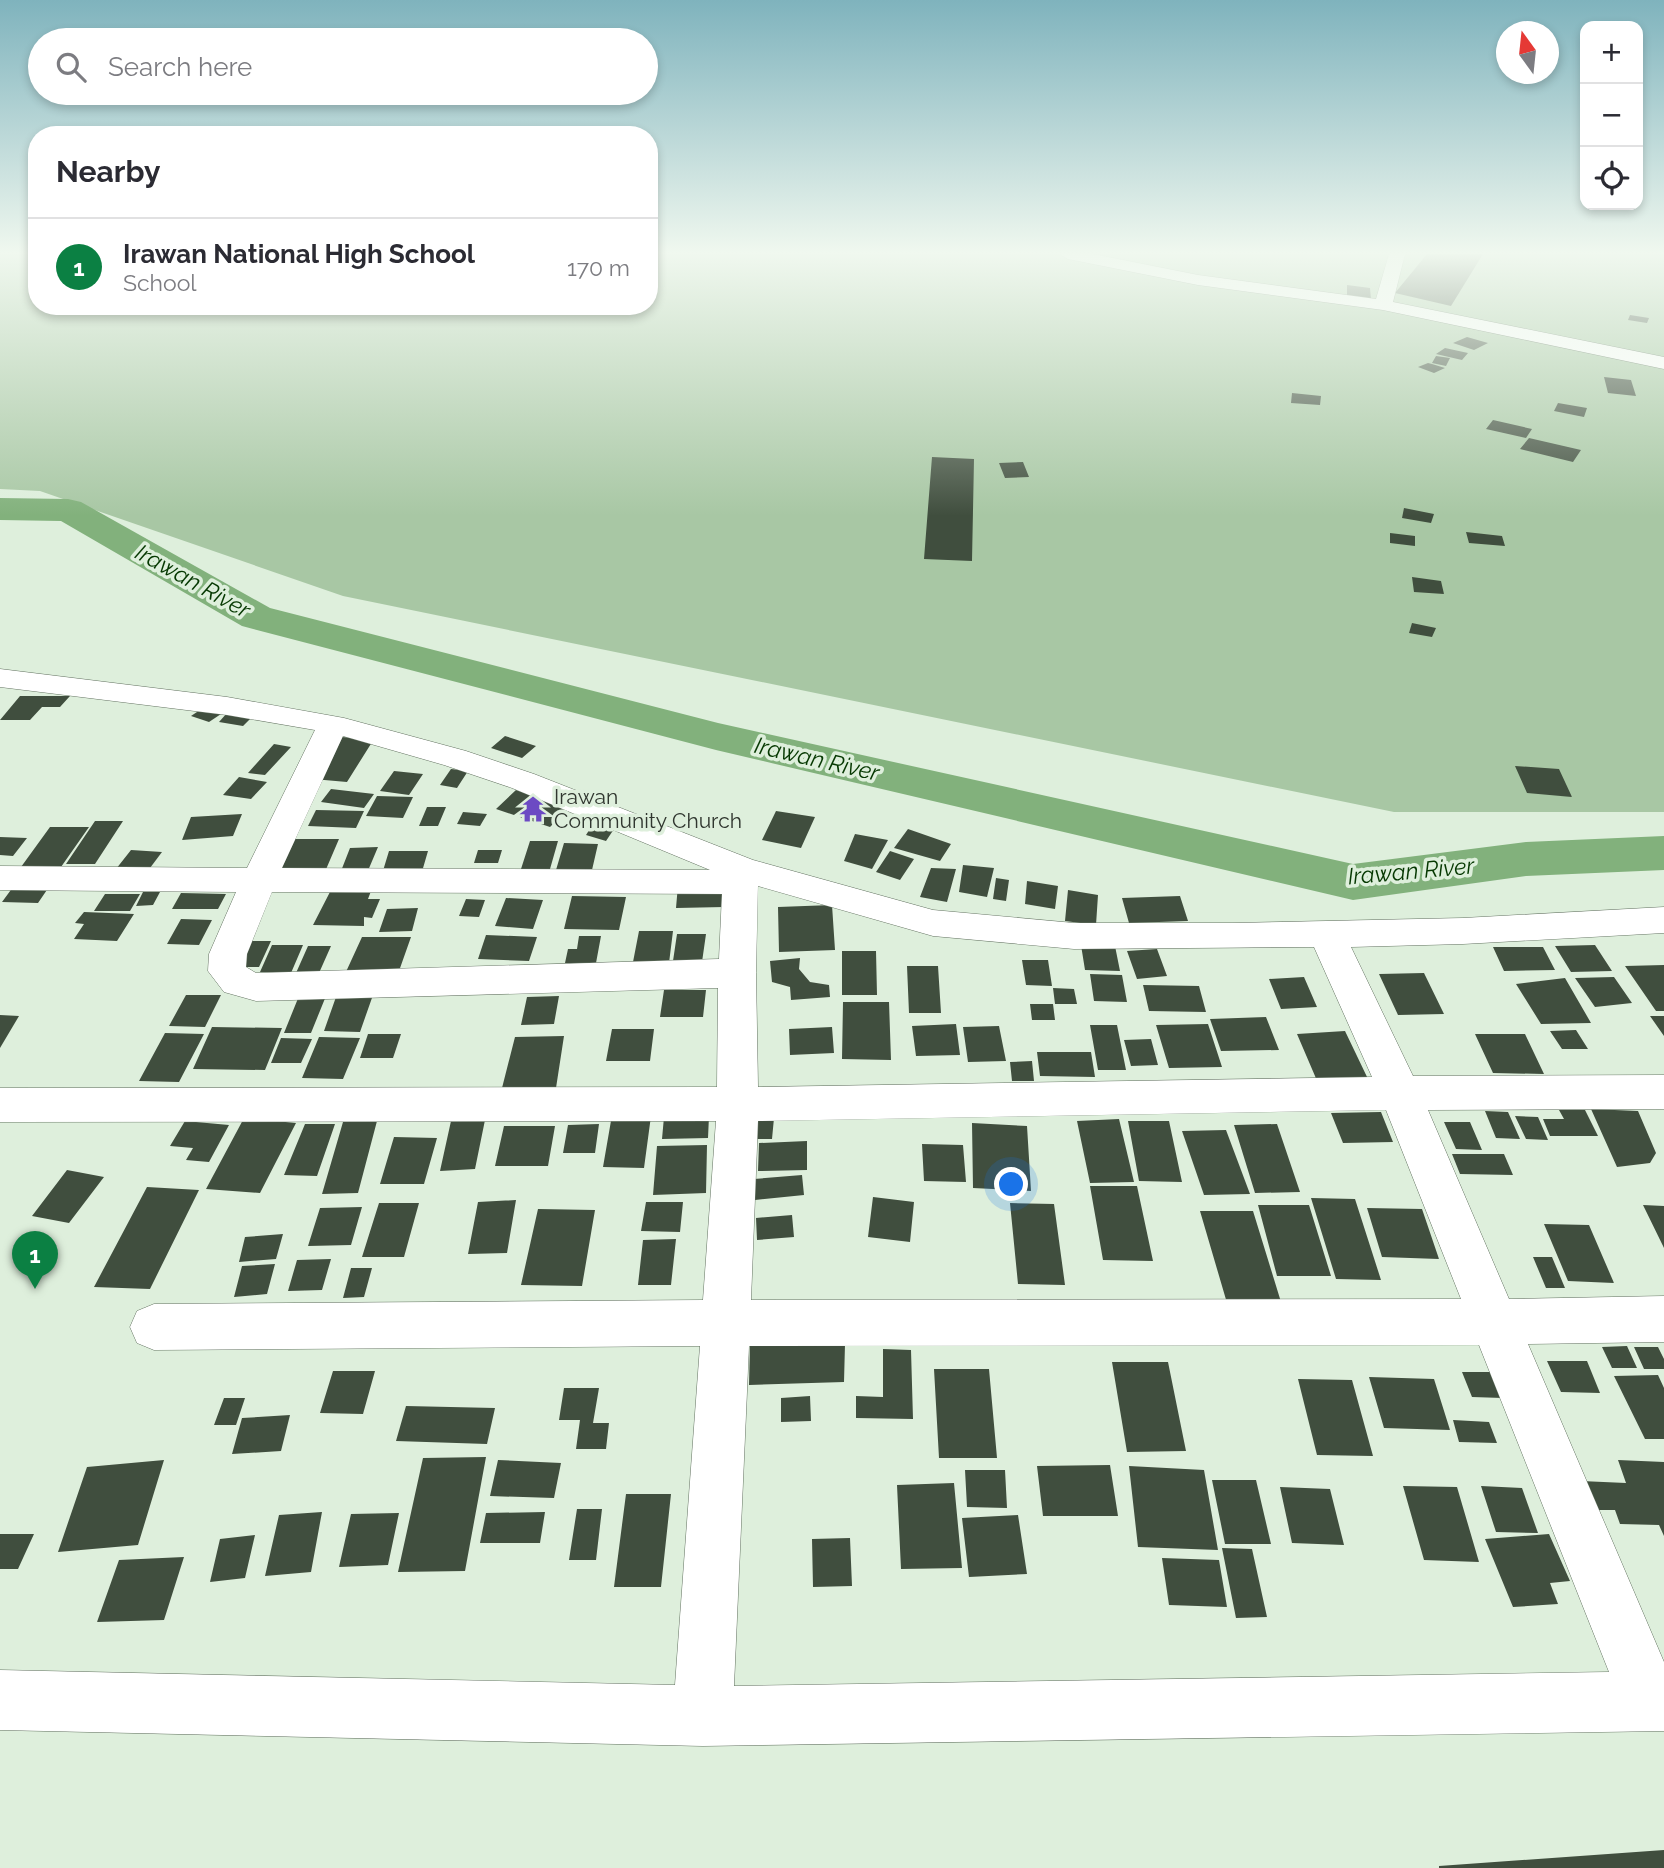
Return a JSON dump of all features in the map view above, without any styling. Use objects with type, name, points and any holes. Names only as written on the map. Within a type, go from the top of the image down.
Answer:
[{"type":"street","points":[[1558,341],[1664,363]]},
{"type":"street","points":[[2,681],[227,706],[333,723],[455,758],[523,781],[740,875],[933,923],[1074,936],[1327,935],[1664,920]]},
{"type":"street","points":[[333,723],[259,880],[228,954],[227,971],[237,982],[256,987],[737,973]]},
{"type":"street","points":[[0,878],[259,880],[740,875]]},
{"type":"street","points":[[703,1716],[738,1104],[737,973],[740,875]]},
{"type":"street","points":[[0,1700],[703,1716],[1657,1701],[1400,1093],[1327,935]]},
{"type":"street","points":[[0,1105],[738,1104],[1400,1093],[1664,1093]]},
{"type":"street","points":[[154,1327],[1496,1322],[1664,1319]]},
{"type":"green space","points":[[0,341],[1664,341],[1664,812],[1394,812],[343,596],[40,491],[0,489]]},
{"type":"building","points":[[1482,341],[1488,343],[1474,350],[1453,343]]},
{"type":"building","points":[[1445,348],[1468,353],[1462,360],[1436,354]]},
{"type":"building","points":[[1436,356],[1450,358],[1446,366],[1432,363]]},
{"type":"building","points":[[1428,363],[1445,368],[1434,373],[1418,367]]},
{"type":"building","points":[[1604,377],[1631,380],[1636,396],[1608,393]]},
{"type":"building","points":[[1292,393],[1321,396],[1320,405],[1291,403]]},
{"type":"building","points":[[1558,403],[1587,408],[1584,417],[1554,411]]},
{"type":"building","points":[[1493,420],[1532,429],[1526,438],[1486,429]]},
{"type":"building","points":[[1529,438],[1581,450],[1573,462],[1520,449]]},
{"type":"building","points":[[932,457],[974,459],[972,561],[924,559]]},
{"type":"building","points":[[1023,462],[1029,477],[1005,478],[999,463]]},
{"type":"building","points":[[1404,508],[1434,514],[1431,523],[1402,518]]},
{"type":"building","points":[[1466,532],[1502,536],[1505,546],[1469,543]]},
{"type":"building","points":[[1390,533],[1415,536],[1415,546],[1390,543]]},
{"type":"building","points":[[1412,577],[1441,581],[1444,594],[1414,592]]},
{"type":"building","points":[[1412,623],[1436,628],[1432,637],[1409,633]]},
{"type":"building","points":[[20,696],[70,696],[60,707],[42,707],[30,720],[0,720]]},
{"type":"building","points":[[203,708],[221,714],[209,722],[191,716]]},
{"type":"building","points":[[227,713],[252,717],[243,726],[219,722]]},
{"type":"building","points":[[505,736],[536,746],[522,758],[491,748]]},
{"type":"building","points":[[341,737],[374,739],[347,782],[313,779]]},
{"type":"building","points":[[274,744],[291,747],[265,775],[248,773]]},
{"type":"building","points":[[1515,766],[1559,769],[1572,797],[1527,793]]},
{"type":"building","points":[[451,769],[468,771],[457,788],[440,785]]},
{"type":"building","points":[[394,771],[423,774],[409,795],[380,791]]},
{"type":"building","points":[[239,777],[267,782],[251,799],[223,795]]},
{"type":"building","points":[[331,789],[374,794],[364,808],[321,802]]},
{"type":"building","name":"Irawan Community Church","points":[[516,790],[569,808],[550,827],[496,809]]},
{"type":"building","points":[[377,796],[413,797],[403,818],[366,816]]},
{"type":"building","points":[[427,807],[446,807],[438,826],[419,826]]},
{"type":"building","points":[[316,810],[364,811],[356,828],[308,826]]},
{"type":"building","points":[[776,811],[815,817],[801,848],[762,840]]},
{"type":"building","points":[[463,812],[487,814],[480,826],[457,824]]},
{"type":"building","points":[[242,814],[233,836],[182,840],[191,817]]},
{"type":"building","points":[[95,821],[123,821],[95,864],[66,864]]},
{"type":"building","points":[[595,821],[616,826],[606,841],[586,835]]},
{"type":"building","points":[[50,827],[89,827],[61,867],[21,867]]},
{"type":"building","points":[[908,829],[951,844],[940,861],[894,848]]},
{"type":"building","points":[[855,834],[888,840],[872,869],[844,861]]},
{"type":"building","points":[[0,837],[27,838],[13,856],[0,855]]},
{"type":"building","points":[[293,839],[339,839],[324,874],[276,873]]},
{"type":"building","points":[[530,841],[558,841],[550,869],[521,869]]},
{"type":"building","points":[[564,843],[598,844],[592,870],[556,870]]},
{"type":"building","points":[[378,847],[367,873],[341,871],[350,848]]},
{"type":"building","points":[[131,850],[162,852],[147,872],[116,869]]},
{"type":"building","points":[[478,850],[502,850],[498,863],[474,863]]},
{"type":"building","points":[[389,851],[428,851],[421,875],[382,874]]},
{"type":"building","points":[[890,851],[914,859],[900,880],[876,872]]},
{"type":"building","points":[[963,865],[994,868],[987,897],[959,892]]},
{"type":"building","points":[[931,868],[956,869],[947,902],[920,897]]},
{"type":"building","points":[[996,878],[1009,880],[1006,901],[993,899]]},
{"type":"building","points":[[1027,881],[1058,886],[1055,909],[1025,904]]},
{"type":"building","points":[[16,883],[51,884],[38,903],[2,902]]},
{"type":"building","points":[[726,884],[724,907],[676,908],[678,885]]},
{"type":"building","points":[[331,890],[371,891],[368,899],[380,899],[372,918],[364,917],[364,926],[313,925]]},
{"type":"building","points":[[1068,890],[1098,895],[1096,925],[1065,921]]},
{"type":"building","points":[[143,892],[160,892],[153,905],[136,906]]},
{"type":"building","points":[[181,893],[226,894],[218,909],[172,909]]},
{"type":"building","points":[[105,894],[140,894],[130,911],[94,911]]},
{"type":"building","points":[[572,896],[626,897],[619,930],[564,929]]},
{"type":"building","points":[[1180,896],[1188,921],[1129,923],[1122,898]]},
{"type":"building","points":[[506,898],[543,900],[533,929],[495,926]]},
{"type":"building","points":[[466,899],[485,900],[479,917],[459,916]]},
{"type":"building","points":[[832,905],[835,950],[779,952],[778,907]]},
{"type":"building","points":[[418,908],[412,931],[379,932],[387,909]]},
{"type":"building","points":[[84,912],[134,914],[117,941],[74,939],[84,924],[75,923]]},
{"type":"building","points":[[181,919],[212,920],[199,945],[167,944]]},
{"type":"building","points":[[639,931],[673,931],[669,963],[633,962]]},
{"type":"building","points":[[677,934],[706,934],[702,962],[673,961]]},
{"type":"building","points":[[486,935],[537,937],[529,961],[478,959]]},
{"type":"building","points":[[579,936],[601,936],[596,963],[565,963],[568,949],[577,949]]},
{"type":"building","points":[[362,937],[411,937],[399,971],[345,974]]},
{"type":"building","points":[[244,941],[271,941],[259,967],[231,967]]},
{"type":"building","points":[[272,945],[303,945],[291,973],[260,972]]},
{"type":"building","points":[[1081,945],[1115,946],[1120,971],[1085,970]]},
{"type":"building","points":[[1595,945],[1612,971],[1571,972],[1555,946]]},
{"type":"building","points":[[308,946],[331,946],[319,973],[296,973]]},
{"type":"building","points":[[1493,947],[1543,947],[1555,970],[1504,971]]},
{"type":"building","points":[[1157,949],[1167,976],[1137,979],[1127,951]]},
{"type":"building","points":[[842,951],[876,951],[877,995],[842,995]]},
{"type":"building","points":[[800,958],[799,969],[810,982],[829,985],[830,997],[791,1000],[790,987],[772,982],[770,961]]},
{"type":"building","points":[[1022,960],[1048,960],[1052,986],[1026,985]]},
{"type":"building","points":[[1664,965],[1664,1011],[1656,1011],[1625,966]]},
{"type":"building","points":[[907,966],[938,966],[941,1013],[909,1013]]},
{"type":"building","points":[[1424,973],[1444,1014],[1398,1015],[1379,974]]},
{"type":"building","points":[[1090,974],[1122,975],[1127,1002],[1094,1001]]},
{"type":"building","points":[[1304,977],[1317,1007],[1281,1009],[1269,979]]},
{"type":"building","points":[[1614,977],[1632,1003],[1595,1007],[1575,978]]},
{"type":"building","points":[[1565,978],[1591,1023],[1541,1024],[1516,984]]},
{"type":"building","points":[[1143,985],[1199,986],[1206,1012],[1149,1011]]},
{"type":"building","points":[[1053,988],[1074,989],[1077,1004],[1055,1004]]},
{"type":"building","points":[[664,990],[706,990],[703,1017],[660,1017]]},
{"type":"building","points":[[301,991],[328,991],[311,1033],[284,1033]]},
{"type":"building","points":[[186,995],[221,995],[205,1027],[169,1026]]},
{"type":"building","points":[[373,995],[360,1032],[324,1031],[336,997]]},
{"type":"building","points":[[559,996],[554,1024],[521,1025],[527,997]]},
{"type":"building","points":[[843,1002],[889,1002],[891,1060],[842,1059]]},
{"type":"building","points":[[1030,1004],[1053,1004],[1055,1020],[1032,1020]]},
{"type":"building","points":[[0,1015],[19,1016],[0,1048]]},
{"type":"building","points":[[1650,1016],[1664,1016],[1664,1036]]},
{"type":"building","points":[[1266,1017],[1279,1050],[1221,1051],[1210,1019]]},
{"type":"building","points":[[956,1024],[960,1055],[916,1056],[912,1026]]},
{"type":"building","points":[[1208,1024],[1222,1067],[1169,1068],[1156,1025]]},
{"type":"building","points":[[1090,1025],[1117,1025],[1126,1070],[1098,1070]]},
{"type":"building","points":[[999,1026],[1006,1061],[968,1062],[963,1027]]},
{"type":"building","points":[[212,1027],[282,1028],[265,1070],[193,1069]]},
{"type":"building","points":[[832,1027],[834,1053],[790,1055],[789,1029]]},
{"type":"building","points":[[612,1029],[654,1029],[650,1061],[606,1061]]},
{"type":"building","points":[[1576,1030],[1588,1049],[1562,1049],[1550,1031]]},
{"type":"building","points":[[1345,1031],[1368,1079],[1318,1083],[1297,1034]]},
{"type":"building","points":[[165,1033],[204,1034],[179,1082],[139,1081]]},
{"type":"building","points":[[368,1034],[401,1034],[393,1058],[360,1058]]},
{"type":"building","points":[[1475,1034],[1525,1034],[1544,1074],[1493,1073]]},
{"type":"building","points":[[564,1036],[556,1088],[502,1088],[515,1037]]},
{"type":"building","points":[[319,1037],[360,1038],[343,1079],[302,1078]]},
{"type":"building","points":[[281,1038],[312,1039],[301,1063],[271,1063]]},
{"type":"building","points":[[1151,1039],[1158,1065],[1131,1066],[1124,1040]]},
{"type":"building","points":[[1037,1052],[1091,1052],[1095,1077],[1040,1076]]},
{"type":"building","points":[[1032,1061],[1034,1081],[1012,1081],[1010,1062]]},
{"type":"building","points":[[1591,1109],[1638,1111],[1656,1153],[1650,1163],[1617,1167]]},
{"type":"building","points":[[1559,1110],[1585,1110],[1598,1136],[1550,1136],[1543,1119],[1564,1119]]},
{"type":"building","points":[[1485,1111],[1508,1112],[1520,1139],[1496,1138]]},
{"type":"building","points":[[1381,1112],[1393,1142],[1343,1143],[1331,1113]]},
{"type":"building","points":[[612,1115],[651,1116],[644,1168],[603,1167]]},
{"type":"building","points":[[709,1116],[708,1138],[662,1139],[664,1117]]},
{"type":"building","points":[[1515,1116],[1538,1117],[1548,1140],[1526,1139]]},
{"type":"building","points":[[754,1117],[774,1118],[772,1139],[752,1139]]},
{"type":"building","points":[[244,1118],[296,1123],[260,1193],[206,1189]]},
{"type":"building","points":[[1119,1119],[1134,1182],[1090,1183],[1077,1121]]},
{"type":"building","points":[[485,1120],[475,1169],[440,1171],[451,1121]]},
{"type":"building","points":[[185,1121],[229,1125],[209,1162],[186,1160],[193,1148],[170,1146]]},
{"type":"building","points":[[377,1121],[358,1193],[322,1194],[343,1122]]},
{"type":"building","points":[[1128,1121],[1169,1121],[1182,1182],[1139,1181]]},
{"type":"building","points":[[1444,1122],[1470,1122],[1482,1150],[1456,1149]]},
{"type":"building","points":[[972,1123],[1027,1126],[1031,1191],[973,1188]]},
{"type":"building","points":[[305,1124],[335,1124],[317,1176],[284,1175]]},
{"type":"building","points":[[599,1124],[595,1153],[563,1153],[568,1125]]},
{"type":"building","points":[[1277,1124],[1300,1192],[1255,1193],[1234,1125]]},
{"type":"building","points":[[504,1126],[555,1126],[548,1166],[495,1166]]},
{"type":"building","points":[[1226,1130],[1250,1194],[1204,1195],[1182,1131]]},
{"type":"building","points":[[394,1137],[437,1138],[424,1184],[380,1184]]},
{"type":"building","points":[[807,1141],[807,1170],[758,1171],[759,1143]]},
{"type":"building","points":[[922,1144],[963,1145],[966,1182],[924,1181]]},
{"type":"building","points":[[707,1145],[706,1193],[653,1195],[657,1146]]},
{"type":"building","points":[[1452,1154],[1504,1154],[1513,1175],[1460,1174]]},
{"type":"building","points":[[67,1170],[104,1177],[69,1223],[32,1216]]},
{"type":"building","points":[[802,1175],[804,1195],[755,1200],[754,1179]]},
{"type":"building","points":[[1090,1186],[1137,1186],[1153,1261],[1103,1260]]},
{"type":"building","points":[[147,1187],[199,1190],[150,1289],[94,1287]]},
{"type":"building","points":[[873,1197],[914,1202],[910,1242],[868,1237]]},
{"type":"building","points":[[1311,1198],[1355,1199],[1381,1280],[1336,1279]]},
{"type":"building","points":[[516,1200],[507,1253],[468,1254],[478,1202]]},
{"type":"building","points":[[646,1202],[683,1202],[680,1232],[641,1231]]},
{"type":"building","points":[[379,1203],[419,1203],[404,1257],[362,1257]]},
{"type":"building","points":[[1010,1203],[1054,1204],[1065,1285],[1018,1284]]},
{"type":"building","points":[[1258,1205],[1309,1205],[1331,1276],[1277,1276]]},
{"type":"building","points":[[1643,1205],[1664,1206],[1664,1248]]},
{"type":"building","points":[[362,1207],[351,1245],[308,1246],[320,1208]]},
{"type":"building","points":[[1367,1208],[1422,1209],[1439,1259],[1382,1257]]},
{"type":"building","points":[[538,1209],[595,1210],[582,1286],[521,1285]]},
{"type":"building","points":[[1200,1211],[1253,1211],[1281,1302],[1227,1303]]},
{"type":"building","points":[[792,1215],[794,1237],[757,1240],[756,1218]]},
{"type":"building","points":[[1544,1224],[1589,1225],[1614,1283],[1568,1281]]},
{"type":"building","points":[[283,1234],[276,1259],[239,1262],[245,1237]]},
{"type":"building","points":[[676,1239],[671,1285],[638,1285],[643,1240]]},
{"type":"building","points":[[1533,1257],[1552,1257],[1565,1288],[1546,1288]]},
{"type":"building","points":[[331,1259],[322,1290],[288,1291],[297,1260]]},
{"type":"building","points":[[275,1264],[267,1294],[234,1297],[242,1266]]},
{"type":"building","points":[[351,1268],[372,1268],[364,1297],[343,1298]]},
{"type":"building","points":[[750,1344],[845,1344],[844,1382],[749,1385]]},
{"type":"building","points":[[1627,1346],[1637,1368],[1612,1368],[1602,1347]]},
{"type":"building","points":[[1634,1347],[1658,1347],[1664,1359],[1664,1369],[1644,1369]]},
{"type":"building","points":[[883,1349],[911,1350],[913,1419],[856,1418],[856,1396],[883,1397]]},
{"type":"building","points":[[1547,1361],[1587,1361],[1600,1393],[1561,1392]]},
{"type":"building","points":[[1112,1362],[1168,1362],[1186,1451],[1127,1452]]},
{"type":"building","points":[[934,1369],[989,1369],[997,1458],[939,1458]]},
{"type":"building","points":[[333,1371],[375,1371],[363,1414],[320,1413]]},
{"type":"building","points":[[1462,1372],[1493,1372],[1503,1398],[1472,1397]]},
{"type":"building","points":[[1658,1375],[1664,1388],[1664,1439],[1645,1439],[1614,1376]]},
{"type":"building","points":[[1369,1377],[1434,1379],[1450,1430],[1384,1428]]},
{"type":"building","points":[[1298,1379],[1352,1380],[1373,1456],[1317,1455]]},
{"type":"building","points":[[564,1388],[599,1388],[593,1423],[609,1423],[606,1449],[576,1449],[580,1420],[559,1420]]},
{"type":"building","points":[[810,1396],[811,1421],[781,1422],[781,1398]]},
{"type":"building","points":[[224,1398],[245,1398],[236,1425],[214,1425]]},
{"type":"building","points":[[406,1406],[495,1408],[487,1444],[396,1441]]},
{"type":"building","points":[[290,1415],[281,1451],[232,1454],[242,1418]]},
{"type":"building","points":[[1453,1420],[1489,1422],[1497,1443],[1459,1442]]},
{"type":"building","points":[[486,1457],[465,1571],[398,1572],[423,1458]]},
{"type":"building","points":[[164,1460],[138,1545],[58,1552],[87,1467]]},
{"type":"building","points":[[498,1460],[561,1463],[554,1498],[490,1496]]},
{"type":"building","points":[[1618,1460],[1664,1462],[1664,1536],[1659,1525],[1620,1524],[1615,1510],[1592,1510],[1581,1481],[1626,1483]]},
{"type":"building","points":[[1110,1465],[1118,1516],[1043,1516],[1037,1466]]},
{"type":"building","points":[[1129,1466],[1204,1470],[1218,1550],[1138,1547]]},
{"type":"building","points":[[965,1470],[1005,1470],[1007,1508],[967,1507]]},
{"type":"building","points":[[1212,1480],[1256,1480],[1271,1544],[1225,1544]]},
{"type":"building","points":[[954,1483],[962,1568],[901,1569],[897,1485]]},
{"type":"building","points":[[1403,1486],[1457,1487],[1479,1562],[1424,1560]]},
{"type":"building","points":[[1481,1486],[1522,1488],[1538,1533],[1496,1532]]},
{"type":"building","points":[[1280,1487],[1330,1489],[1344,1545],[1292,1543]]},
{"type":"building","points":[[626,1494],[671,1494],[661,1587],[614,1587]]},
{"type":"building","points":[[577,1509],[602,1509],[596,1560],[569,1560]]},
{"type":"building","points":[[322,1512],[311,1572],[265,1576],[279,1515]]},
{"type":"building","points":[[545,1512],[540,1543],[480,1543],[486,1513]]},
{"type":"building","points":[[399,1513],[388,1565],[339,1567],[351,1514]]},
{"type":"building","points":[[1018,1515],[1027,1574],[969,1577],[962,1518]]},
{"type":"building","points":[[0,1534],[34,1534],[18,1569],[0,1569]]},
{"type":"building","points":[[1549,1534],[1570,1581],[1550,1583],[1558,1604],[1513,1607],[1485,1539]]},
{"type":"building","points":[[255,1535],[245,1578],[210,1582],[220,1539]]},
{"type":"building","points":[[850,1538],[852,1586],[813,1587],[812,1539]]},
{"type":"building","points":[[1222,1548],[1252,1549],[1267,1617],[1236,1618]]},
{"type":"building","points":[[184,1557],[164,1620],[97,1622],[119,1560]]},
{"type":"building","points":[[1162,1558],[1219,1560],[1227,1607],[1169,1605]]},
{"type":"building","points":[[1664,1850],[1664,1868],[1439,1868],[1439,1866]]},
{"type":"waterway","name":"Irawan River","points":[[0,509],[68,510],[256,617],[716,736],[1353,882],[1526,859],[1664,853]]},
{"type":"place","name":"Irawan Community Church","points":[[533,809]]},
{"type":"place","name":"Irawan National High School","points":[[35,1289]]}]
